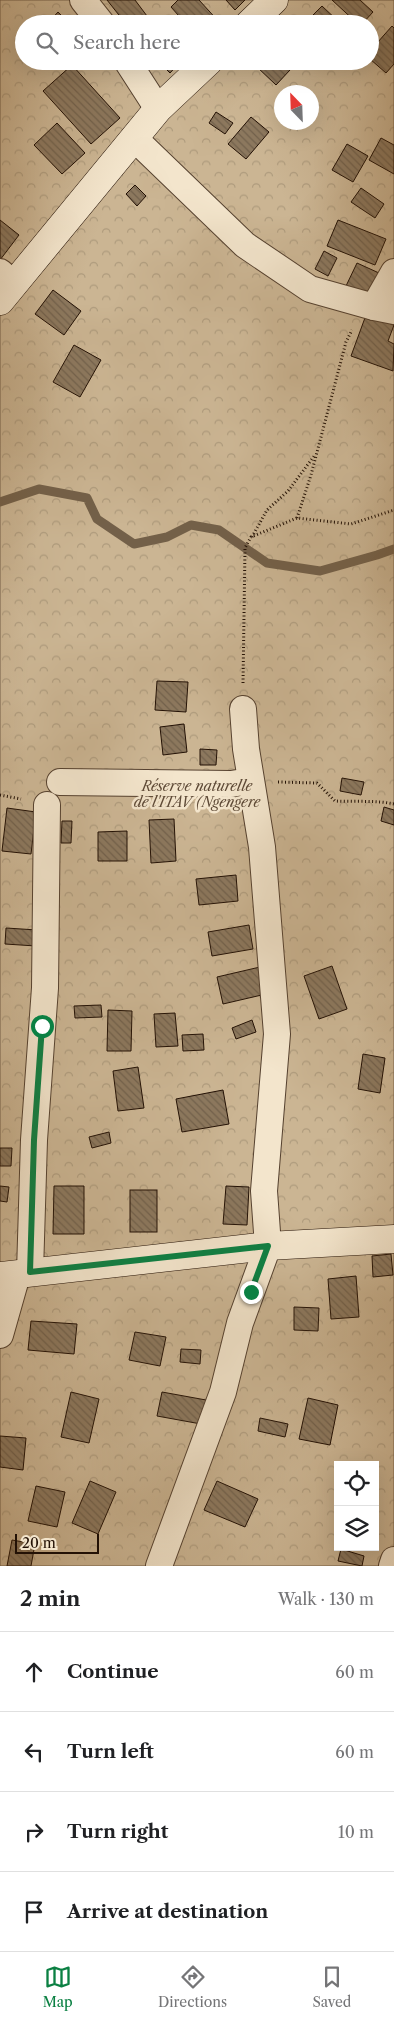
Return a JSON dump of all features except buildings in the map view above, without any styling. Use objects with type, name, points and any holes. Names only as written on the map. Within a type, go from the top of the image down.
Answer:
[{"type":"street","points":[[83,0],[95,15]]},
{"type":"street","points":[[258,15],[274,0]]},
{"type":"street","points":[[133,70],[158,109]]},
{"type":"street","points":[[5,286],[158,109],[199,70]]},
{"type":"street","points":[[134,138],[245,245],[310,289],[378,308],[394,272]]},
{"type":"street","points":[[159,1566],[223,1392],[240,1323],[268,1246],[264,1191],[277,1034],[262,847],[250,781],[243,709]]},
{"type":"street","points":[[60,782],[231,784],[250,781]]},
{"type":"street","points":[[0,1335],[16,1274],[34,1140],[45,988],[47,805]]},
{"type":"street","points":[[16,1274],[268,1246],[394,1239]]},
{"type":"street","points":[[392,1566],[394,1560]]},
{"type":"path","points":[[297,518],[346,342],[378,308]]},
{"type":"path","points":[[243,709],[242,656],[245,548],[267,510],[288,490],[316,453]]},
{"type":"path","points":[[252,537],[297,518],[351,524],[394,510]]},
{"type":"path","points":[[250,781],[316,783],[335,802],[383,802],[394,804]]},
{"type":"green space","name":"Réserve naturelle de l'ITAV (Ngengere","points":[[0,0],[394,0],[394,1566],[0,1566]]},
{"type":"waterway","points":[[0,502],[39,489],[87,498],[97,519],[134,544],[167,537],[191,525],[219,530],[267,563],[320,571],[394,549]]},
{"type":"route","points":[[42,1026],[34,1140],[30,1272],[268,1246],[251,1292]]}]
